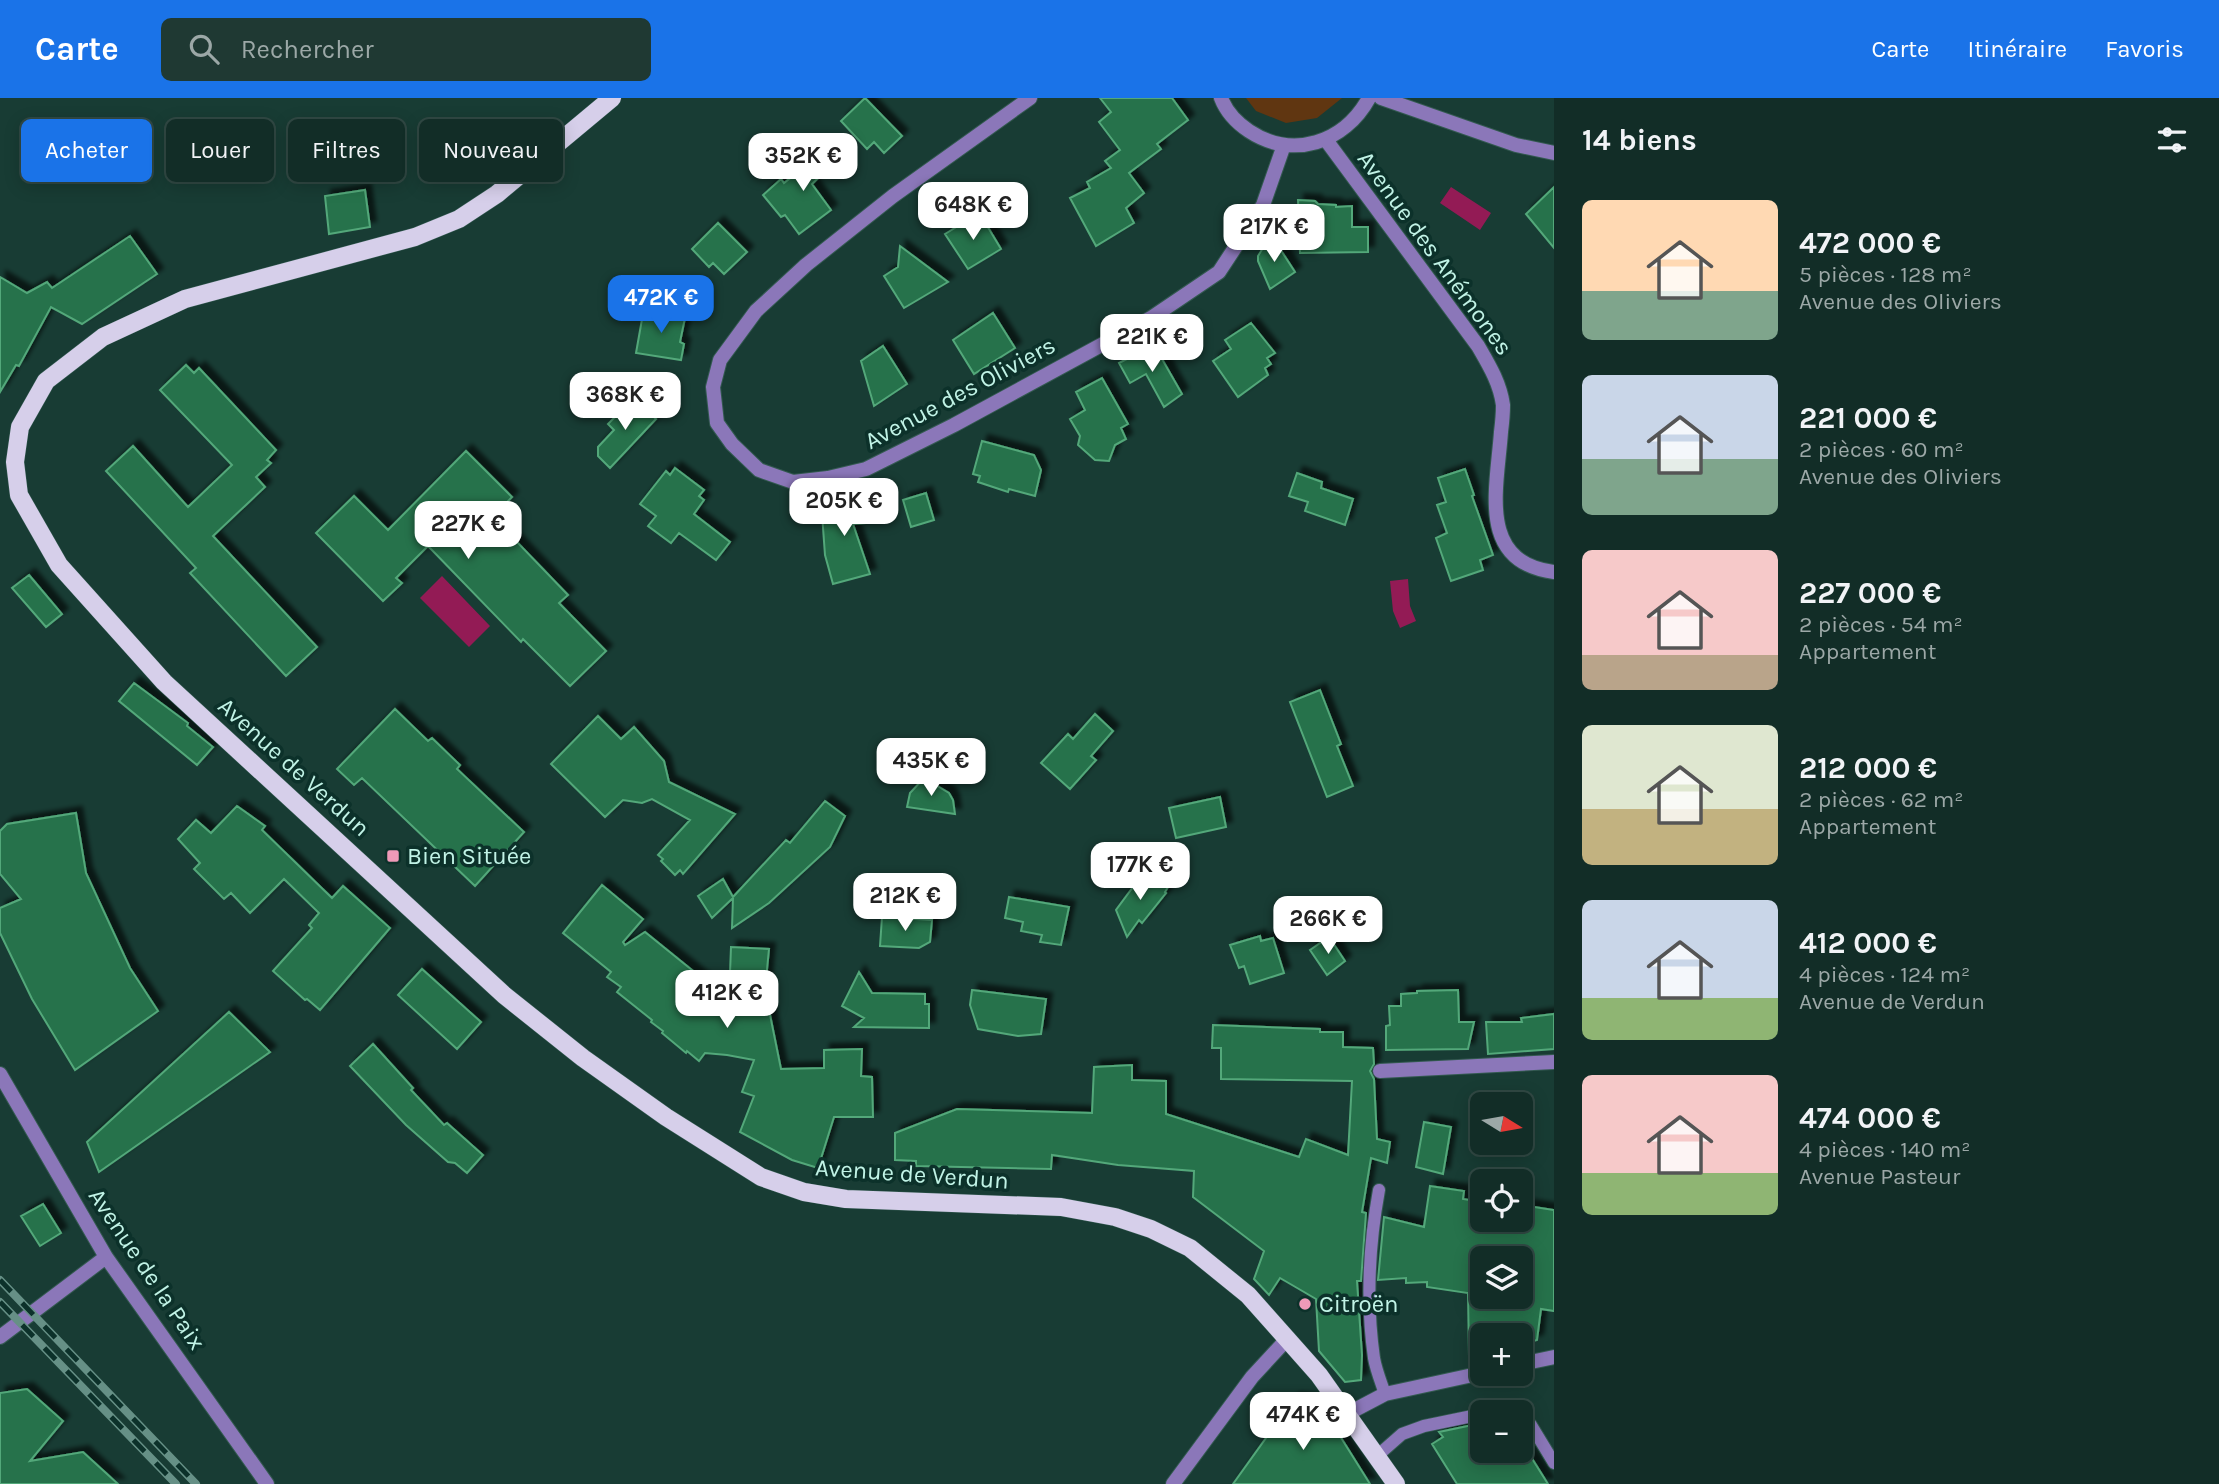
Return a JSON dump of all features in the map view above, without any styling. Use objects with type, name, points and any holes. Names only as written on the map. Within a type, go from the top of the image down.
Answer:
[{"type":"main road","name":"Avenue de Verdun","points":[[612,98],[497,194],[459,219],[415,237],[185,299],[103,337],[46,381],[20,427],[15,462],[19,495],[59,565],[164,682],[504,995],[583,1058],[666,1117],[761,1177],[804,1192],[846,1199],[1061,1208],[1115,1217],[1152,1229],[1190,1248],[1248,1295],[1288,1338],[1319,1375],[1396,1484]]},
{"type":"street","name":"Avenue des Oliviers","points":[[1030,98],[893,196],[807,265],[748,320],[720,360],[713,387],[717,423],[732,444],[759,471],[793,482],[828,478],[866,469],[954,425],[1151,318],[1219,272],[1263,205],[1284,145]]},
{"type":"street","points":[[1221,98],[1239,124],[1260,138],[1284,145],[1305,145],[1326,140],[1345,129],[1369,98]]},
{"type":"street","points":[[1381,98],[1516,145],[1554,153]]},
{"type":"street","name":"Avenue des Anémones","points":[[1326,140],[1478,346],[1496,376],[1503,406],[1496,510],[1500,534],[1512,556],[1536,570],[1554,572]]},
{"type":"street","points":[[1380,1071],[1554,1062]]},
{"type":"street","name":"Avenue de la Paix","points":[[0,1074],[106,1257],[267,1484]]},
{"type":"street","points":[[0,1337],[106,1257]]},
{"type":"street","points":[[1173,1484],[1252,1377],[1288,1338]]},
{"type":"street","points":[[1533,1361],[1554,1357]]},
{"type":"street","points":[[1347,1414],[1385,1394],[1470,1376]]},
{"type":"lane","points":[[1379,1190],[1369,1275],[1374,1359],[1385,1394]]},
{"type":"lane","points":[[1377,1457],[1402,1434],[1424,1426],[1470,1416]]},
{"type":"lane","points":[[1533,1428],[1554,1462]]},
{"type":"shaded area","points":[[1246,98],[1342,98],[1317,118],[1286,123],[1256,111]]},
{"type":"shaded area","points":[[1451,187],[1491,213],[1480,230],[1440,203]]},
{"type":"shaded area","points":[[442,576],[490,626],[469,647],[420,598]]},
{"type":"shaded area","points":[[1408,579],[1410,606],[1416,621],[1400,628],[1393,611],[1390,581]]},
{"type":"building","points":[[865,98],[902,136],[884,153],[874,142],[867,149],[841,121]]},
{"type":"building","points":[[1100,98],[1172,98],[1188,120],[1157,144],[1161,149],[1129,173],[1144,193],[1126,208],[1134,223],[1096,246],[1070,198],[1090,188],[1087,182],[1111,168],[1105,161],[1120,150],[1099,122],[1111,112]]},
{"type":"building","points":[[832,145],[841,156],[812,184],[831,210],[799,234],[785,215],[781,217],[763,195],[781,179],[784,183]]},
{"type":"building","points":[[1554,187],[1554,248],[1526,214]]},
{"type":"building","points":[[365,190],[370,227],[329,234],[325,196]]},
{"type":"building","points":[[1298,200],[1336,207],[1352,206],[1352,227],[1368,227],[1368,252],[1300,253]]},
{"type":"building","points":[[973,217],[976,222],[983,219],[1001,249],[968,269],[945,234]]},
{"type":"building","points":[[718,223],[747,252],[724,274],[713,263],[709,267],[692,249]]},
{"type":"building","points":[[1271,235],[1295,272],[1270,289],[1258,256]]},
{"type":"building","points":[[130,236],[157,274],[82,324],[51,307],[19,366],[16,365],[0,392],[0,277],[27,293],[47,282],[52,288]]},
{"type":"building","points":[[900,246],[948,282],[904,308],[884,276],[898,267]]},
{"type":"building","points":[[644,308],[685,318],[680,342],[684,344],[681,360],[636,353]]},
{"type":"building","points":[[993,313],[1015,348],[974,374],[953,340]]},
{"type":"building","points":[[1251,323],[1275,353],[1267,358],[1271,364],[1265,368],[1268,375],[1238,397],[1213,361],[1231,349],[1225,340]]},
{"type":"building","points":[[1154,345],[1182,394],[1164,407],[1146,374],[1130,383],[1119,363]]},
{"type":"building","points":[[883,346],[907,384],[874,406],[861,361]]},
{"type":"building","points":[[186,365],[194,373],[199,368],[276,450],[267,460],[271,463],[256,477],[265,487],[213,536],[317,647],[286,676],[190,573],[196,568],[106,471],[133,446],[188,507],[232,465],[160,390]]},
{"type":"building","points":[[1102,378],[1128,424],[1121,428],[1126,439],[1115,445],[1109,461],[1095,460],[1078,445],[1080,436],[1070,419],[1085,410],[1076,392]]},
{"type":"building","points":[[634,398],[656,419],[610,468],[598,456],[598,447],[614,430],[608,424]]},
{"type":"building","points":[[982,441],[1034,455],[1041,470],[1035,496],[1009,489],[1008,492],[978,482],[980,476],[973,474]]},
{"type":"building","points":[[466,451],[512,497],[493,517],[568,595],[559,603],[606,651],[570,686],[523,639],[521,642],[428,546],[396,578],[402,583],[383,601],[316,533],[354,496],[388,530]]},
{"type":"building","points":[[675,468],[704,490],[699,496],[704,500],[694,514],[730,542],[716,560],[679,533],[671,543],[648,526],[656,516],[640,504],[666,471],[670,475]]},
{"type":"building","points":[[1465,469],[1493,555],[1480,560],[1483,570],[1451,581],[1436,538],[1447,533],[1437,505],[1446,502],[1438,478]]},
{"type":"building","points":[[1297,473],[1322,482],[1321,488],[1353,499],[1345,525],[1305,511],[1308,502],[1289,496]]},
{"type":"building","points":[[926,493],[934,520],[911,527],[903,500]]},
{"type":"building","points":[[863,496],[865,523],[853,524],[870,574],[833,584],[825,555],[821,500]]},
{"type":"building","points":[[29,575],[62,614],[46,627],[12,588]]},
{"type":"building","points":[[134,683],[188,723],[187,726],[213,747],[197,765],[119,701]]},
{"type":"building","points":[[1320,690],[1341,744],[1337,746],[1353,786],[1327,797],[1290,702]]},
{"type":"building","points":[[395,709],[428,741],[432,738],[460,765],[457,769],[524,832],[475,886],[362,778],[354,785],[337,769]]},
{"type":"building","points":[[1095,714],[1113,731],[1091,756],[1096,760],[1070,789],[1041,763],[1068,734],[1073,739]]},
{"type":"building","points":[[598,716],[621,739],[634,727],[664,761],[669,782],[735,814],[683,874],[680,870],[675,875],[658,855],[690,820],[652,799],[642,803],[623,800],[605,817],[551,764]]},
{"type":"building","points":[[924,778],[949,793],[955,814],[907,807],[910,793]]},
{"type":"building","points":[[1220,797],[1226,827],[1176,838],[1169,808]]},
{"type":"building","points":[[825,801],[845,816],[830,847],[769,903],[732,928],[733,898],[712,918],[698,896],[723,879],[733,897],[786,840],[790,843]]},
{"type":"building","points":[[237,806],[265,826],[262,830],[332,898],[343,886],[390,928],[320,1010],[273,971],[312,928],[309,925],[319,913],[284,879],[250,913],[231,893],[224,899],[194,869],[200,863],[178,839],[196,820],[211,833]]},
{"type":"building","points":[[76,813],[86,873],[130,968],[158,1011],[75,1070],[32,999],[0,933],[0,908],[21,899],[0,874],[0,831],[7,824]]},
{"type":"building","points":[[1155,877],[1168,887],[1166,893],[1142,923],[1139,920],[1127,937],[1116,910],[1139,879]]},
{"type":"building","points":[[602,885],[643,919],[623,942],[625,945],[645,932],[729,1000],[731,947],[769,949],[765,990],[781,1069],[824,1068],[824,1050],[862,1049],[861,1076],[872,1077],[873,1117],[834,1117],[818,1168],[792,1160],[740,1132],[754,1096],[742,1092],[754,1060],[705,1053],[699,1061],[687,1051],[686,1053],[662,1033],[652,1020],[617,992],[621,987],[607,977],[611,972],[563,933]]},
{"type":"building","points":[[1009,897],[1069,907],[1061,945],[1040,942],[1042,935],[1021,931],[1023,922],[1005,918]]},
{"type":"building","points":[[882,917],[932,920],[930,942],[919,948],[880,946]]},
{"type":"building","points":[[1260,936],[1261,941],[1273,938],[1284,973],[1250,984],[1244,966],[1239,968],[1230,945]]},
{"type":"building","points":[[1329,937],[1345,961],[1327,975],[1310,950]]},
{"type":"building","points":[[422,969],[481,1022],[457,1049],[398,995]]},
{"type":"building","points":[[859,972],[872,993],[925,994],[925,1004],[929,1004],[929,1028],[854,1027],[864,1018],[842,1006]]},
{"type":"building","points":[[972,990],[1046,999],[1041,1034],[1018,1036],[978,1029],[970,1005]]},
{"type":"building","points":[[1458,990],[1459,1022],[1474,1022],[1468,1049],[1386,1050],[1386,1026],[1390,1025],[1389,1006],[1401,1006],[1401,994]]},
{"type":"building","points":[[229,1012],[270,1052],[99,1172],[87,1142]]},
{"type":"building","points":[[1554,1014],[1554,1049],[1488,1054],[1486,1022],[1522,1022],[1521,1018]]},
{"type":"building","points":[[1213,1025],[1343,1032],[1343,1047],[1373,1048],[1374,1064],[1370,1071],[1374,1079],[1377,1139],[1390,1142],[1387,1163],[1371,1158],[1362,1212],[1366,1213],[1361,1281],[1357,1281],[1361,1380],[1345,1382],[1319,1351],[1316,1299],[1280,1278],[1269,1295],[1254,1279],[1264,1251],[1193,1197],[1194,1171],[1118,1165],[1052,1155],[1051,1169],[916,1166],[916,1161],[895,1160],[895,1133],[957,1109],[1092,1113],[1094,1067],[1132,1065],[1132,1080],[1166,1081],[1166,1114],[1299,1157],[1306,1139],[1348,1155],[1352,1081],[1221,1079],[1221,1048],[1212,1048]]},
{"type":"building","points":[[373,1044],[444,1125],[447,1123],[483,1155],[467,1173],[455,1163],[448,1162],[406,1125],[350,1066]]},
{"type":"building","points":[[1424,1122],[1451,1127],[1443,1174],[1416,1167]]},
{"type":"building","points":[[1430,1186],[1464,1191],[1463,1199],[1470,1200],[1470,1232],[1533,1232],[1533,1207],[1554,1210],[1554,1311],[1541,1309],[1537,1340],[1533,1341],[1533,1323],[1470,1323],[1469,1357],[1468,1293],[1427,1287],[1427,1282],[1406,1283],[1406,1278],[1378,1280],[1384,1217],[1424,1227]]},
{"type":"building","points":[[43,1204],[61,1233],[40,1246],[21,1216]]},
{"type":"building","points":[[27,1389],[63,1421],[30,1461],[83,1452],[118,1484],[0,1484],[0,1393]]},
{"type":"building","points":[[1294,1399],[1318,1401],[1370,1484],[1233,1484]]},
{"type":"building","points":[[1470,1426],[1470,1463],[1533,1463],[1533,1460],[1548,1484],[1457,1484],[1432,1444],[1443,1437],[1439,1432]]},
{"type":"railway","points":[[0,1280],[196,1484]]},
{"type":"railway","points":[[0,1302],[176,1484]]},
{"type":"place","name":"Bien Située","points":[[393,856]]},
{"type":"place","name":"Citroën","points":[[1305,1304]]}]
